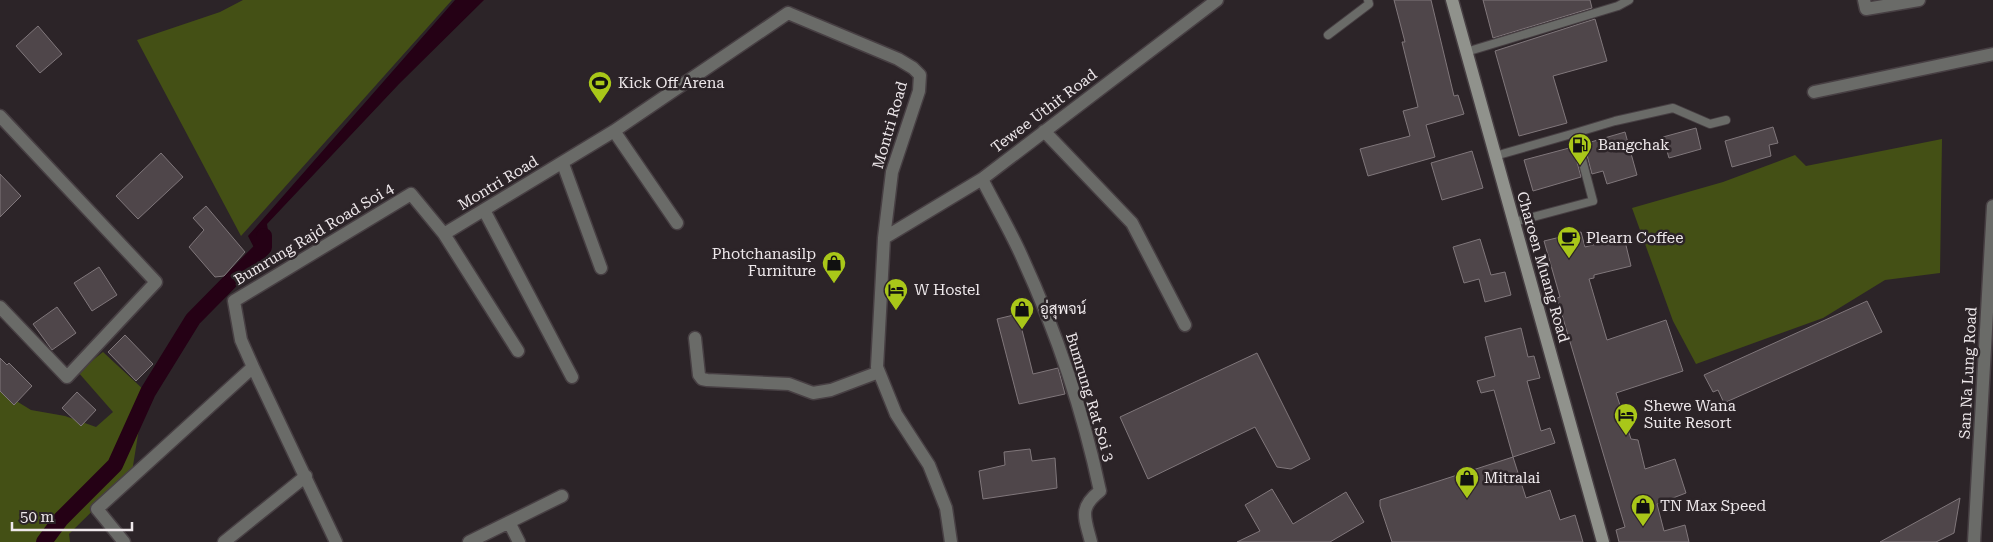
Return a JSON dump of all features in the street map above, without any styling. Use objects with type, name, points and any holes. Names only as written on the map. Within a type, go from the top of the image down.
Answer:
[{"type":"main road","name":"Charoen Muang Road","points":[[1452,0],[1603,542]]},
{"type":"street","name":"Tewee Uthit Road","points":[[884,238],[982,179],[1217,0]]},
{"type":"street","points":[[1864,0],[1866,9],[1919,0]]},
{"type":"street","name":"Montri Road","points":[[444,234],[563,164],[614,131],[788,6],[913,68],[920,75],[920,91],[892,172],[884,238],[877,367],[896,414],[929,465],[946,508],[951,542]]},
{"type":"street","points":[[1814,92],[1993,54]]},
{"type":"street","points":[[0,116],[156,282],[66,377],[0,307]]},
{"type":"street","points":[[614,131],[677,223]]},
{"type":"street","points":[[1044,131],[1132,223],[1185,326]]},
{"type":"street","points":[[563,164],[601,268]]},
{"type":"street","name":"Bumrung Rat Soi 3","points":[[982,179],[1022,256],[1051,325],[1090,445],[1100,491],[1088,500],[1084,513],[1091,542]]},
{"type":"street","name":"Bumrung Rajd Road Soi 4","points":[[336,542],[241,340],[234,301],[411,194],[444,234]]},
{"type":"street","name":"San Na Lung Road","points":[[1974,542],[1993,206]]},
{"type":"street","points":[[484,210],[572,377]]},
{"type":"street","points":[[444,234],[518,351]]},
{"type":"street","points":[[695,338],[699,375],[702,379],[706,380],[789,384],[813,392],[830,390],[879,372]]},
{"type":"street","points":[[124,542],[97,509],[253,367]]},
{"type":"street","points":[[224,542],[306,476]]},
{"type":"street","points":[[470,542],[562,496]]},
{"type":"street","points":[[509,522],[519,542]]},
{"type":"lane","points":[[1328,35],[1369,4],[1368,0]]},
{"type":"lane","points":[[1466,52],[1618,6],[1629,0]]},
{"type":"lane","points":[[1495,156],[1615,121],[1674,108],[1710,124],[1726,120]]},
{"type":"lane","points":[[1514,222],[1593,200],[1575,133]]},
{"type":"green space","points":[[243,0],[452,0],[241,236],[137,40],[220,12]]},
{"type":"green space","points":[[1942,139],[1940,273],[1885,280],[1823,318],[1696,364],[1673,321],[1632,208],[1723,182],[1795,155],[1806,166]]},
{"type":"green space","points":[[103,352],[145,391],[132,472],[69,534],[70,542],[0,542],[0,391],[31,410],[65,416],[96,427],[113,412],[78,372]]},
{"type":"shaded area","points":[[455,0],[484,0],[399,84],[267,224],[271,251],[261,261],[248,236]]},
{"type":"building","points":[[1394,0],[1431,0],[1454,96],[1458,95],[1464,114],[1426,125],[1435,157],[1368,176],[1360,149],[1410,136],[1403,111],[1418,107],[1402,42],[1405,42]]},
{"type":"building","points":[[1483,0],[1590,0],[1592,8],[1493,38]]},
{"type":"building","points":[[1595,19],[1607,61],[1553,76],[1567,123],[1519,136],[1495,51]]},
{"type":"building","points":[[38,26],[62,54],[40,73],[16,46]]},
{"type":"building","points":[[1773,127],[1778,143],[1769,145],[1771,156],[1732,167],[1725,141]]},
{"type":"building","points":[[1696,128],[1701,149],[1669,158],[1663,137]]},
{"type":"building","points":[[1625,132],[1637,175],[1607,184],[1603,171],[1592,174],[1584,144]]},
{"type":"building","points":[[1573,147],[1581,177],[1533,191],[1524,160]]},
{"type":"building","points":[[1472,151],[1483,188],[1442,200],[1431,163]]},
{"type":"building","points":[[161,153],[183,177],[138,219],[116,196]]},
{"type":"building","points":[[0,174],[21,196],[0,217]]},
{"type":"building","points":[[206,206],[245,252],[224,276],[215,277],[189,247],[204,230],[193,218]]},
{"type":"building","points":[[1581,232],[1585,247],[1624,237],[1631,266],[1594,275],[1594,278],[1589,279],[1607,340],[1666,320],[1683,371],[1616,393],[1631,439],[1638,440],[1645,469],[1675,459],[1686,493],[1657,504],[1664,531],[1685,525],[1689,542],[1619,542],[1616,530],[1625,527],[1557,298],[1560,297],[1544,241]]},
{"type":"building","points":[[1480,239],[1491,275],[1505,272],[1511,295],[1485,302],[1479,279],[1464,283],[1453,247]]},
{"type":"building","points":[[99,267],[117,295],[92,311],[74,283]]},
{"type":"building","points":[[1867,301],[1882,332],[1724,403],[1718,390],[1713,392],[1704,375]]},
{"type":"building","points":[[57,307],[76,333],[52,350],[33,324]]},
{"type":"building","points":[[1018,314],[1033,374],[1058,368],[1065,394],[1019,404],[997,319]]},
{"type":"building","points":[[1521,328],[1528,357],[1534,356],[1540,378],[1527,381],[1541,431],[1550,428],[1555,443],[1513,457],[1494,390],[1481,393],[1477,381],[1495,376],[1485,337]]},
{"type":"building","points":[[125,335],[153,364],[136,381],[108,352]]},
{"type":"building","points":[[1257,353],[1310,459],[1291,469],[1277,467],[1255,427],[1148,479],[1120,417]]},
{"type":"building","points":[[0,358],[7,365],[9,363],[32,386],[14,405],[0,391]]},
{"type":"building","points":[[77,392],[96,410],[81,426],[62,408]]},
{"type":"building","points":[[1030,449],[1032,461],[1055,458],[1057,488],[983,499],[979,471],[1005,465],[1004,452]]},
{"type":"building","name":"Mitralai","points":[[1513,457],[1526,498],[1550,490],[1560,520],[1575,515],[1583,542],[1392,542],[1380,506],[1380,500]]},
{"type":"building","points":[[1272,489],[1293,524],[1346,492],[1364,522],[1330,542],[1237,542],[1260,531],[1245,505]]},
{"type":"building","points":[[1960,498],[1954,533],[1936,542],[1880,542]]},
{"type":"waterway","points":[[44,542],[61,519],[115,465],[148,392],[193,319],[264,247],[264,236]]},
{"type":"place","name":"Kick Off Arena","points":[[600,104]]},
{"type":"place","name":"Bangchak","points":[[1580,166]]},
{"type":"place","name":"Plearn Coffee","points":[[1569,259]]},
{"type":"place","name":"Photchanasilp Furniture","points":[[834,284]]},
{"type":"place","name":"W Hostel","points":[[896,311]]},
{"type":"place","name":"อู่สุพจน์","points":[[1022,330]]},
{"type":"place","name":"Shewe Wana Suite Resort","points":[[1626,436]]},
{"type":"place","name":"Mitralai","points":[[1467,499]]},
{"type":"place","name":"TN Max Speed","points":[[1643,527]]}]
